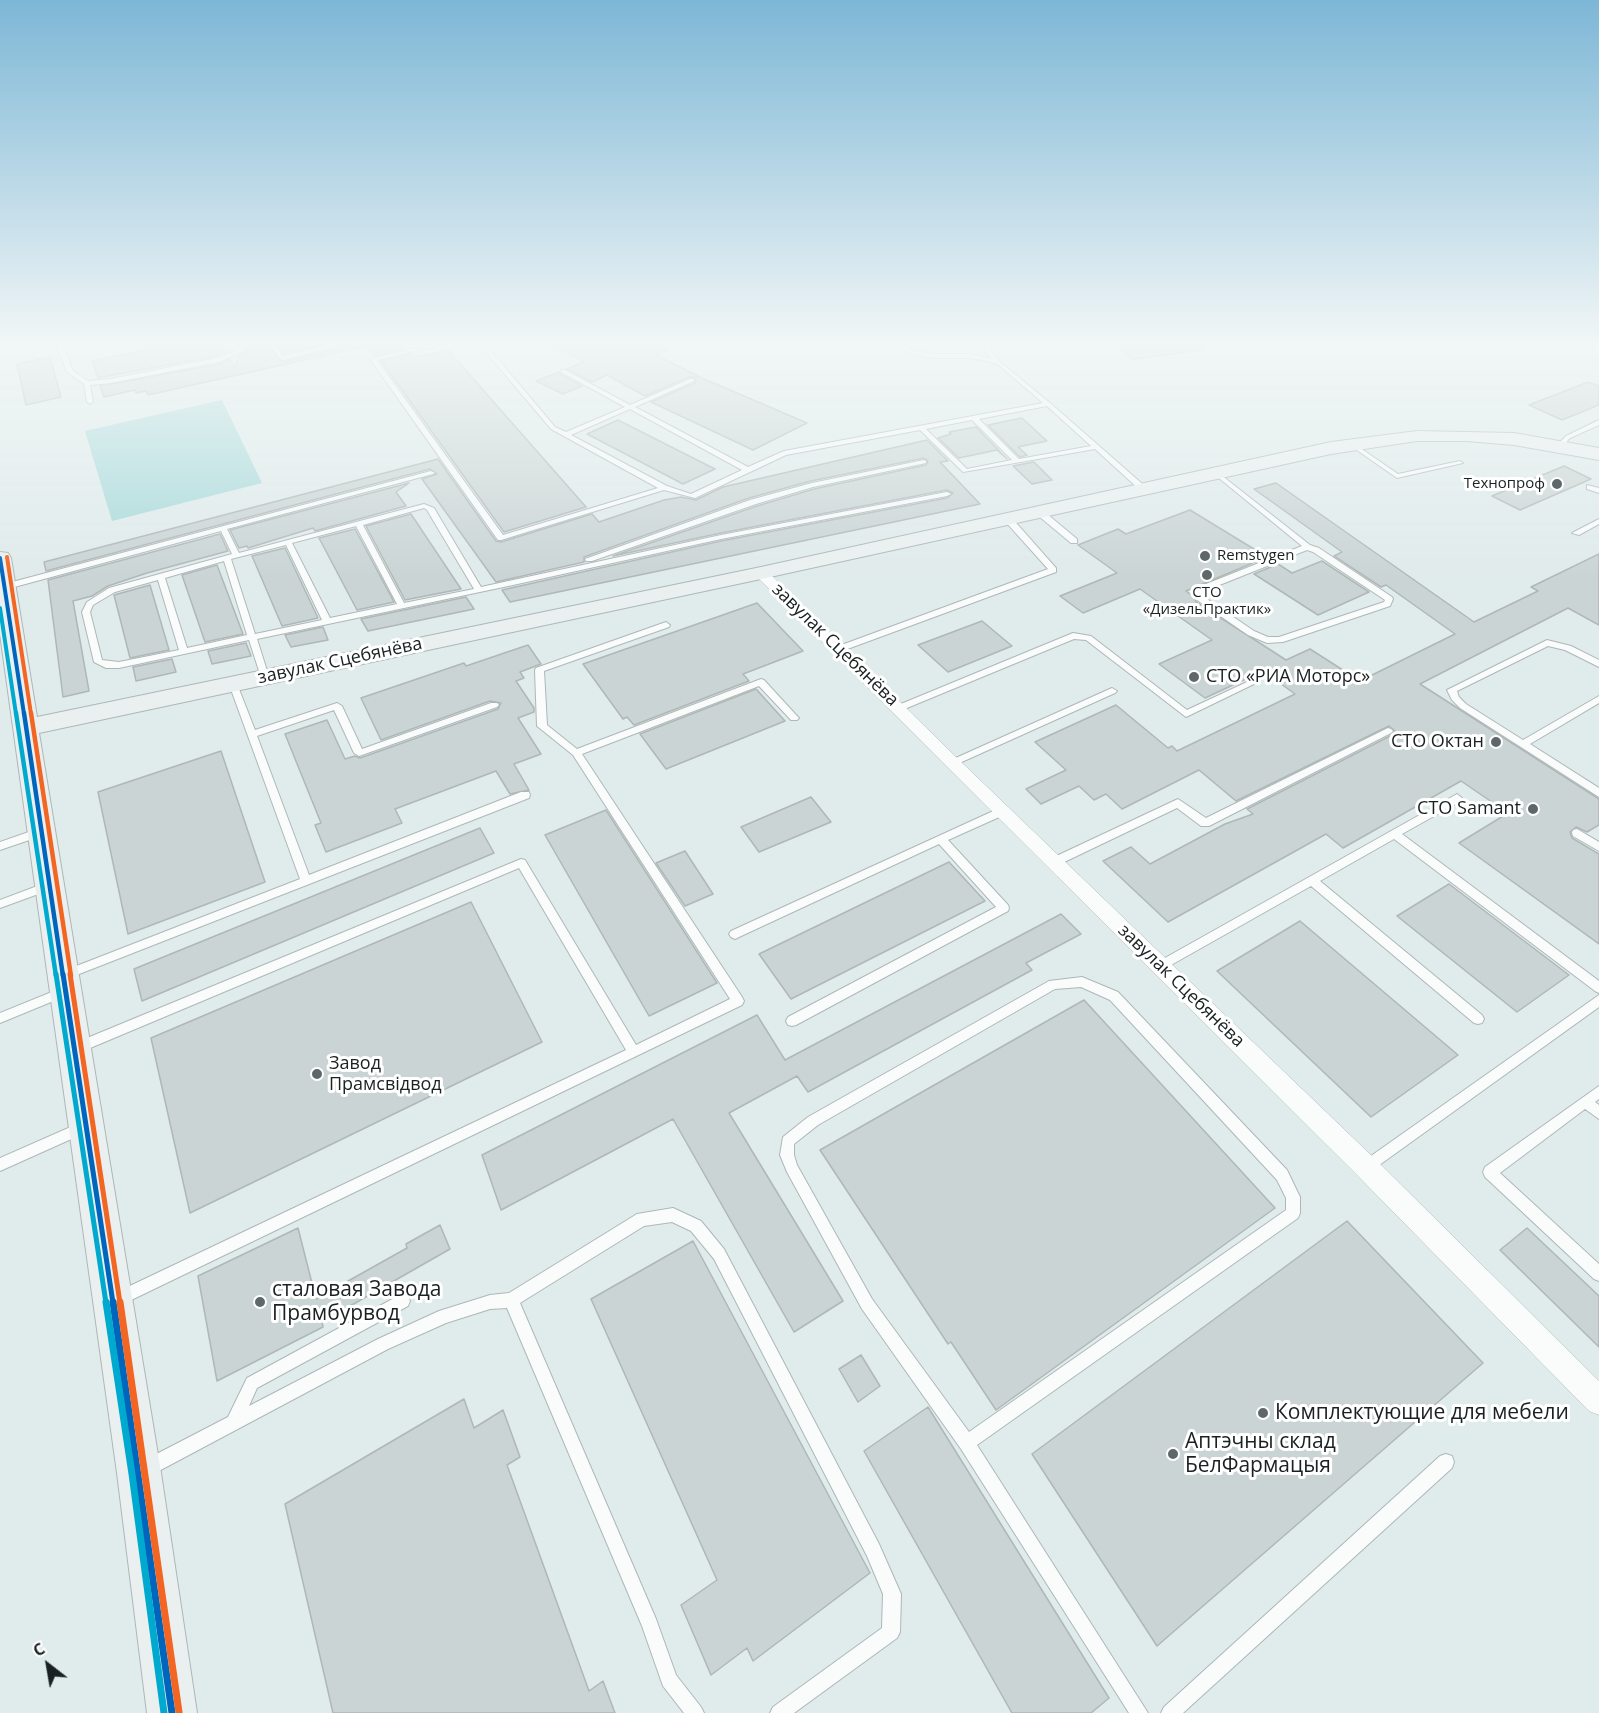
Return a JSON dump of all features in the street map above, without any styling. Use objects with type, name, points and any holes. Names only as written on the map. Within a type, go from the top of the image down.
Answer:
[{"type":"street","name":"завулак Сцебянёва","points":[[25,728],[761,573],[1143,488],[1353,445],[1417,436],[1467,436],[1514,439],[1599,454]]},
{"type":"street","points":[[2,573],[139,1473],[172,1713]]},
{"type":"street","name":"завулак Сцебянёва","points":[[761,573],[1366,1167],[1599,1401]]},
{"type":"lane","points":[[415,419],[501,538],[664,488]]},
{"type":"lane","points":[[545,419],[553,428],[664,488],[692,496],[784,453],[969,419]]},
{"type":"lane","points":[[566,435],[602,419]]},
{"type":"lane","points":[[655,419],[748,470]]},
{"type":"lane","points":[[975,419],[1018,462]]},
{"type":"lane","points":[[1065,419],[1143,488]]},
{"type":"lane","points":[[1564,446],[1564,441],[1568,437],[1599,422]]},
{"type":"lane","points":[[921,428],[966,471],[1097,447]]},
{"type":"lane","points":[[1353,445],[1397,476],[1460,463]]},
{"type":"lane","points":[[552,573],[648,537],[753,502],[812,485],[924,462]]},
{"type":"lane","points":[[2,573],[223,528],[431,473]]},
{"type":"lane","points":[[1216,473],[1307,546],[1317,550],[1389,599],[1387,604],[1280,640],[1267,640],[1251,633],[1200,598],[1200,593],[1204,588],[1307,546]]},
{"type":"lane","points":[[1590,487],[1599,491]]},
{"type":"lane","points":[[479,590],[430,508],[416,507],[112,590],[90,604],[86,612],[98,662],[106,666],[118,665],[479,590],[721,537],[947,494]]},
{"type":"lane","points":[[1038,511],[1074,541]]},
{"type":"lane","points":[[839,649],[1053,570],[1007,518]]},
{"type":"lane","points":[[1576,532],[1599,521]]},
{"type":"lane","points":[[358,523],[402,606]]},
{"type":"lane","points":[[223,528],[252,637],[266,677]]},
{"type":"lane","points":[[288,542],[327,621]]},
{"type":"lane","points":[[160,577],[184,651]]},
{"type":"lane","points":[[112,1301],[738,1001],[576,753],[542,726],[539,670],[666,625]]},
{"type":"lane","points":[[899,708],[1073,636],[1088,638],[1186,714],[1250,684]]},
{"type":"lane","points":[[1599,664],[1568,648],[1547,643],[1452,690],[1455,698],[1463,706],[1599,793]]},
{"type":"lane","points":[[576,753],[761,682],[794,718]]},
{"type":"lane","points":[[233,684],[306,881]]},
{"type":"lane","points":[[952,763],[1112,691]]},
{"type":"lane","points":[[1523,744],[1599,699]]},
{"type":"lane","points":[[251,735],[337,706],[359,753],[494,705]]},
{"type":"lane","points":[[1054,862],[1178,803],[1205,823],[1388,731]]},
{"type":"lane","points":[[0,1018],[63,984],[306,881],[525,795]]},
{"type":"lane","points":[[1160,966],[1457,798]]},
{"type":"lane","points":[[735,934],[1002,811]]},
{"type":"lane","points":[[0,846],[40,832]]},
{"type":"lane","points":[[1576,833],[1599,847]]},
{"type":"lane","points":[[1395,834],[1599,988]]},
{"type":"lane","points":[[792,1021],[1004,908],[940,839]]},
{"type":"lane","points":[[73,1050],[521,863],[634,1052]]},
{"type":"lane","points":[[1312,880],[1478,1019]]},
{"type":"lane","points":[[0,904],[49,886]]},
{"type":"lane","points":[[967,1443],[1293,1213],[1293,1197],[1282,1175],[1114,996],[1082,982],[1053,984],[813,1121],[788,1141],[787,1155],[867,1304],[967,1443],[1139,1713]]},
{"type":"lane","points":[[1366,1167],[1599,1000]]},
{"type":"lane","points":[[1599,1092],[1491,1172],[1599,1274]]},
{"type":"lane","points":[[1586,1102],[1599,1113]]},
{"type":"lane","points":[[0,1165],[85,1127]]},
{"type":"lane","points":[[139,1473],[383,1344],[444,1316],[490,1302],[511,1300],[642,1219],[673,1215],[696,1226],[719,1254],[873,1550],[892,1594],[891,1632],[779,1713]]},
{"type":"lane","points":[[511,1300],[651,1625],[669,1680],[695,1713]]},
{"type":"lane","points":[[234,1422],[252,1383],[403,1301]]},
{"type":"lane","points":[[1170,1713],[1446,1462]]},
{"type":"shaded area","points":[[138,419],[231,419],[262,483],[112,521],[85,431]]},
{"type":"building","points":[[423,419],[509,419],[586,507],[504,532]]},
{"type":"building","points":[[687,419],[798,419],[807,423],[753,450]]},
{"type":"building","points":[[1023,419],[1047,441],[1018,447],[1027,455],[1020,457],[988,425]]},
{"type":"building","points":[[618,420],[715,469],[683,484],[587,434]]},
{"type":"building","points":[[976,427],[1007,459],[997,450],[959,458],[938,438],[951,434],[949,432]]},
{"type":"building","points":[[927,440],[948,461],[940,462],[980,504],[510,602],[502,590],[721,541],[947,498],[953,493],[947,490],[613,556],[757,506],[814,489],[926,465],[928,461],[924,458],[811,481],[749,498],[584,557],[584,562],[496,582],[422,479],[437,474],[430,469],[46,571],[44,562],[438,459],[496,541],[501,542],[592,514],[599,522],[664,500],[681,497],[696,500],[723,487]]},
{"type":"building","points":[[1034,462],[1052,480],[1032,484],[1013,466]]},
{"type":"building","points":[[1564,466],[1591,479],[1520,510],[1492,496]]},
{"type":"building","points":[[409,483],[396,492],[406,506],[315,531],[313,528],[248,548],[247,546],[239,548],[230,530]]},
{"type":"building","points":[[1276,483],[1474,622],[1538,591],[1531,587],[1599,554],[1599,625],[1568,608],[1420,684],[1599,799],[1599,825],[1587,832],[1576,827],[1570,832],[1572,838],[1599,854],[1599,944],[1459,843],[1508,813],[1461,781],[1343,848],[1326,834],[1168,922],[1103,861],[1131,847],[1150,864],[1225,824],[1253,814],[1247,809],[1392,735],[1395,731],[1389,726],[1236,801],[1199,770],[1122,809],[1106,794],[1094,800],[1079,786],[1041,804],[1026,789],[1066,770],[1035,742],[1116,705],[1168,748],[1172,746],[1177,751],[1295,694],[1263,671],[1205,698],[1159,664],[1212,640],[1140,589],[1083,613],[1060,596],[1117,573],[1078,545],[1118,529],[1126,534],[1190,510],[1267,557],[1186,591],[1194,597],[1196,602],[1286,660],[1310,649],[1360,681],[1455,634],[1386,585],[1381,587],[1334,556],[1342,552],[1254,489]]},
{"type":"building","points":[[411,514],[461,589],[405,600],[366,526]]},
{"type":"building","points":[[355,529],[394,602],[357,610],[319,538]]},
{"type":"building","points":[[220,534],[228,551],[147,573],[108,586],[92,596],[73,601],[89,691],[63,697],[48,580]]},
{"type":"building","points":[[285,548],[318,618],[282,626],[252,556]]},
{"type":"building","points":[[1322,561],[1369,592],[1318,615],[1254,574],[1278,564],[1292,573]]},
{"type":"building","points":[[217,565],[243,634],[205,642],[182,575]]},
{"type":"building","points":[[150,585],[169,650],[130,658],[114,595]]},
{"type":"building","points":[[466,597],[474,609],[368,631],[361,619]]},
{"type":"building","points":[[757,603],[803,651],[743,674],[749,681],[634,725],[627,717],[623,719],[583,664]]},
{"type":"building","points":[[982,621],[1012,646],[948,672],[918,645]]},
{"type":"building","points":[[323,627],[328,640],[291,647],[285,635]]},
{"type":"building","points":[[246,643],[251,656],[212,664],[208,651]]},
{"type":"building","points":[[528,645],[541,664],[520,672],[524,678],[516,681],[534,708],[534,712],[518,718],[541,754],[514,764],[529,790],[510,794],[496,771],[395,809],[402,823],[326,852],[315,825],[321,823],[285,734],[327,720],[345,759],[355,756],[360,758],[498,709],[501,703],[490,701],[381,740],[361,698],[464,663],[466,666]]},
{"type":"building","points":[[172,659],[176,672],[136,681],[133,667]]},
{"type":"building","points":[[756,689],[785,721],[666,769],[640,734]]},
{"type":"building","points":[[221,751],[265,882],[128,934],[98,792]]},
{"type":"building","points":[[811,797],[831,822],[759,852],[741,827]]},
{"type":"building","points":[[606,810],[717,983],[649,1016],[545,835]]},
{"type":"building","points":[[480,828],[494,853],[142,1001],[134,969]]},
{"type":"building","points":[[685,851],[713,894],[685,906],[656,863]]},
{"type":"building","points":[[949,862],[985,901],[791,999],[759,954]]},
{"type":"building","points":[[1449,884],[1569,975],[1517,1012],[1397,916]]},
{"type":"building","name":"Завод Прамсвідвод","points":[[471,902],[542,1042],[190,1213],[151,1038]]},
{"type":"building","points":[[1061,914],[1081,934],[1026,963],[1032,970],[808,1092],[797,1076],[729,1113],[843,1301],[794,1332],[673,1119],[501,1210],[482,1155],[757,1015],[785,1060]]},
{"type":"building","points":[[1300,921],[1458,1055],[1371,1117],[1217,971]]},
{"type":"building","points":[[1084,1000],[1275,1208],[996,1410],[951,1342],[948,1344],[820,1150]]},
{"type":"building","points":[[1347,1221],[1483,1363],[1157,1646],[1032,1454]]},
{"type":"building","name":"сталовая Завода Прамбурвод","points":[[440,1225],[450,1249],[322,1322],[323,1327],[217,1381],[198,1276],[298,1228],[316,1299],[407,1248],[406,1244]]},
{"type":"building","points":[[1527,1228],[1599,1296],[1599,1347],[1500,1250]]},
{"type":"building","points":[[693,1241],[870,1573],[753,1661],[747,1648],[711,1675],[681,1605],[717,1580],[591,1299]]},
{"type":"building","points":[[861,1355],[880,1386],[858,1402],[839,1369]]},
{"type":"building","points":[[464,1399],[474,1428],[503,1410],[520,1457],[507,1465],[589,1691],[603,1681],[615,1713],[333,1713],[285,1504]]},
{"type":"building","points":[[928,1407],[1109,1698],[1091,1713],[1012,1713],[864,1451]]},
{"type":"transit line","points":[[7,557],[146,1472],[179,1712]]},
{"type":"transit line","points":[[0,558],[139,1473],[172,1713]]},
{"type":"transit line","points":[[0,608],[132,1474],[164,1713]]},
{"type":"place","name":"Технопроф","points":[[1557,484]]},
{"type":"place","name":"Remstygen","points":[[1205,556]]},
{"type":"place","name":"СТО «ДизельПрактик»","points":[[1207,575]]},
{"type":"place","name":"СТО «РИА Моторс»","points":[[1194,677]]},
{"type":"place","name":"СТО Октан","points":[[1496,742]]},
{"type":"place","name":"СТО Samant","points":[[1533,809]]},
{"type":"place","name":"Завод Прамсвідвод","points":[[317,1074]]},
{"type":"place","name":"сталовая Завода Прамбурвод","points":[[260,1302]]},
{"type":"place","name":"Комплектующие для мебели","points":[[1263,1413]]},
{"type":"place","name":"Аптэчны склад БелФармацыя","points":[[1173,1454]]}]
